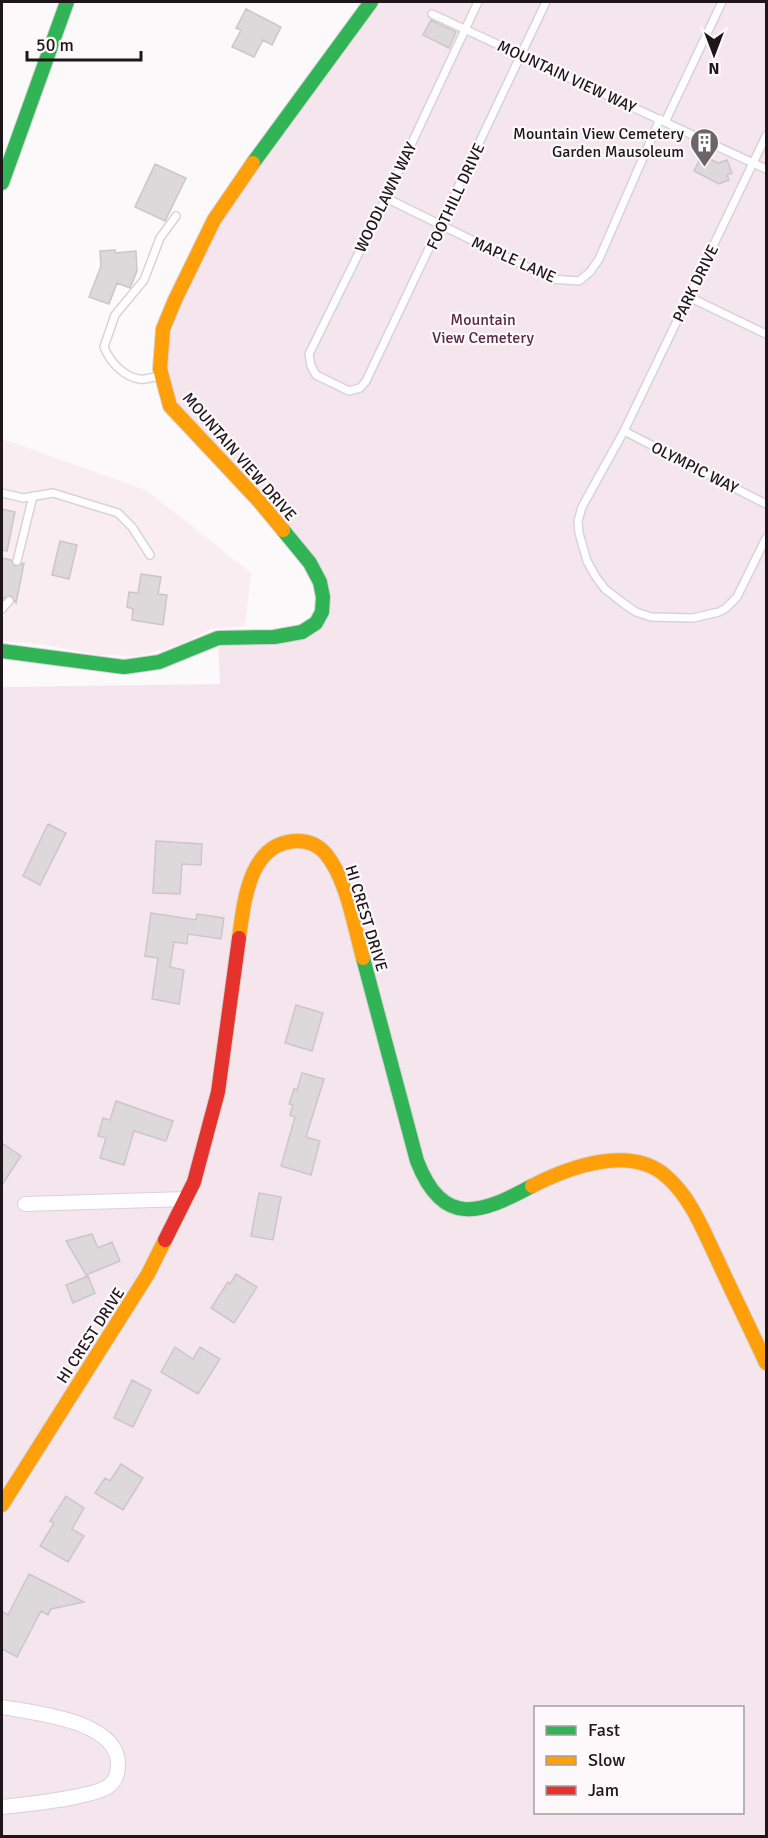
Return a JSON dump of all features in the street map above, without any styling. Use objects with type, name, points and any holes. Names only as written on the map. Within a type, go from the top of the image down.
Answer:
[{"type":"street","points":[[2,183],[67,2]]},
{"type":"street","name":"MOUNTAIN VIEW DRIVE","points":[[2,651],[124,667],[141,666],[186,653],[218,638],[274,637],[302,632],[316,623],[322,612],[323,597],[320,582],[310,562],[259,501],[170,406],[160,369],[164,329],[175,300],[214,220],[371,2]]},
{"type":"street","name":"HI CREST DRIVE","points":[[2,1504],[148,1274],[186,1199],[202,1159],[218,1092],[248,882],[272,849],[294,841],[307,842],[321,848],[338,875],[354,926],[417,1161],[425,1180],[436,1196],[453,1209],[470,1211],[515,1195],[561,1171],[579,1165],[614,1161],[649,1166],[662,1173],[681,1193],[693,1211],[766,1363]]},
{"type":"street","points":[[25,1204],[186,1199]]},
{"type":"street","points":[[2,1707],[72,1721],[95,1731],[110,1743],[118,1756],[118,1773],[110,1785],[92,1792],[2,1807]]},
{"type":"lane","name":"WOODLAWN WAY","points":[[360,388],[349,391],[316,375],[311,366],[309,354],[386,198],[478,2]]},
{"type":"lane","name":"FOOTHILL DRIVE","points":[[360,388],[366,381],[442,225],[546,2]]},
{"type":"lane","points":[[662,121],[722,2]]},
{"type":"lane","name":"MOUNTAIN VIEW WAY","points":[[432,14],[766,169]]},
{"type":"lane","name":"MAPLE LANE","points":[[386,198],[551,279],[566,282],[579,281],[591,272],[599,259],[662,121]]},
{"type":"lane","name":"PARK DRIVE","points":[[766,136],[624,431],[582,507],[578,521],[587,561],[596,577],[614,596],[636,612],[651,617],[693,618],[719,612],[737,597],[766,538]]},
{"type":"lane","points":[[162,376],[140,380],[121,370],[108,359],[104,347],[116,315],[144,280],[159,238],[176,216]]},
{"type":"lane","points":[[688,297],[766,334]]},
{"type":"lane","name":"OLYMPIC WAY","points":[[624,431],[766,504]]},
{"type":"lane","points":[[2,493],[23,498],[53,493],[118,513],[132,527],[150,555]]},
{"type":"lane","points":[[17,561],[33,496]]},
{"type":"lane","points":[[2,609],[9,601]]},
{"type":"shaded area","points":[[2,439],[146,490],[251,573],[245,626],[211,629],[181,644],[139,656],[100,655],[40,644],[2,641]]},
{"type":"green space","name":"Mountain View Cemetery","points":[[371,2],[766,2],[766,1836],[2,1836],[2,687],[220,684],[218,638],[317,623],[320,582],[170,406],[160,369],[197,252]]},
{"type":"building","points":[[246,9],[281,27],[272,45],[263,40],[254,57],[232,47],[241,30],[236,28]]},
{"type":"building","points":[[431,20],[456,32],[449,48],[423,35]]},
{"type":"building","points":[[702,155],[718,163],[727,160],[732,173],[727,175],[729,180],[719,184],[694,171]]},
{"type":"building","points":[[155,164],[186,178],[165,221],[135,207]]},
{"type":"building","points":[[115,250],[115,253],[136,251],[137,271],[130,288],[117,283],[109,304],[89,297],[101,266],[100,251]]},
{"type":"building","points":[[2,509],[15,512],[7,551],[2,550]]},
{"type":"building","points":[[60,541],[77,545],[69,579],[52,575]]},
{"type":"building","points":[[2,558],[11,560],[15,566],[24,563],[16,603],[11,596],[2,599]]},
{"type":"building","points":[[141,574],[161,577],[158,594],[167,595],[163,625],[132,620],[133,609],[127,607],[129,592],[138,593]]},
{"type":"building","points":[[48,824],[66,833],[40,885],[23,876]]},
{"type":"building","points":[[156,841],[202,844],[201,865],[182,864],[180,894],[153,893]]},
{"type":"building","points":[[151,913],[196,920],[197,914],[224,918],[221,939],[188,934],[187,944],[174,942],[170,967],[184,970],[179,1004],[152,999],[158,958],[145,956]]},
{"type":"building","points":[[296,1005],[323,1013],[312,1051],[285,1043]]},
{"type":"building","points":[[302,1073],[324,1079],[306,1137],[320,1141],[311,1175],[281,1166],[295,1117],[290,1115],[293,1105],[289,1104],[294,1089],[297,1090]]},
{"type":"building","points":[[116,1101],[173,1121],[166,1141],[134,1131],[124,1165],[100,1158],[106,1138],[98,1136],[103,1118],[110,1120]]},
{"type":"building","points":[[2,1143],[21,1156],[2,1185]]},
{"type":"building","points":[[259,1193],[281,1197],[273,1240],[251,1236]]},
{"type":"building","points":[[92,1234],[98,1248],[112,1242],[120,1261],[86,1275],[66,1241]]},
{"type":"building","points":[[236,1274],[257,1287],[234,1323],[211,1308]]},
{"type":"building","points":[[88,1276],[95,1293],[73,1303],[66,1285]]},
{"type":"building","points":[[175,1347],[193,1359],[200,1347],[220,1359],[198,1394],[161,1372]]},
{"type":"building","points":[[132,1380],[151,1390],[133,1427],[114,1418]]},
{"type":"building","points":[[121,1464],[143,1478],[123,1510],[95,1493],[105,1478],[110,1481]]},
{"type":"building","points":[[66,1496],[84,1508],[72,1529],[84,1536],[68,1562],[40,1546],[54,1523],[50,1521]]},
{"type":"building","points":[[29,1574],[84,1602],[51,1609],[48,1615],[41,1611],[17,1657],[2,1649],[2,1611],[8,1615]]},
{"type":"traffic: fast","points":[[2,183],[67,2]]},
{"type":"traffic: fast","points":[[253,163],[371,2]]},
{"type":"traffic: fast","points":[[2,651],[124,667],[159,662],[218,638],[274,637],[302,632],[316,623],[322,612],[323,597],[320,582],[310,563],[283,530]]},
{"type":"traffic: fast","points":[[363,958],[417,1161],[427,1182],[439,1197],[451,1206],[465,1209],[480,1208],[496,1203],[532,1186]]},
{"type":"traffic: slow","points":[[253,163],[214,220],[175,300],[163,329],[160,369],[170,406],[283,530]]},
{"type":"traffic: slow","points":[[239,938],[247,891],[259,862],[269,851],[282,844],[302,841],[320,849],[333,865],[345,890],[363,958]]},
{"type":"traffic: slow","points":[[532,1186],[581,1166],[618,1160],[652,1167],[667,1177],[696,1215],[766,1363]]},
{"type":"traffic: slow","points":[[2,1505],[148,1274],[165,1240]]},
{"type":"traffic: jam","points":[[165,1240],[194,1182],[218,1092],[239,938]]},
{"type":"place","name":"Mountain View Cemetery Garden Mausoleum","points":[[705,168]]}]
